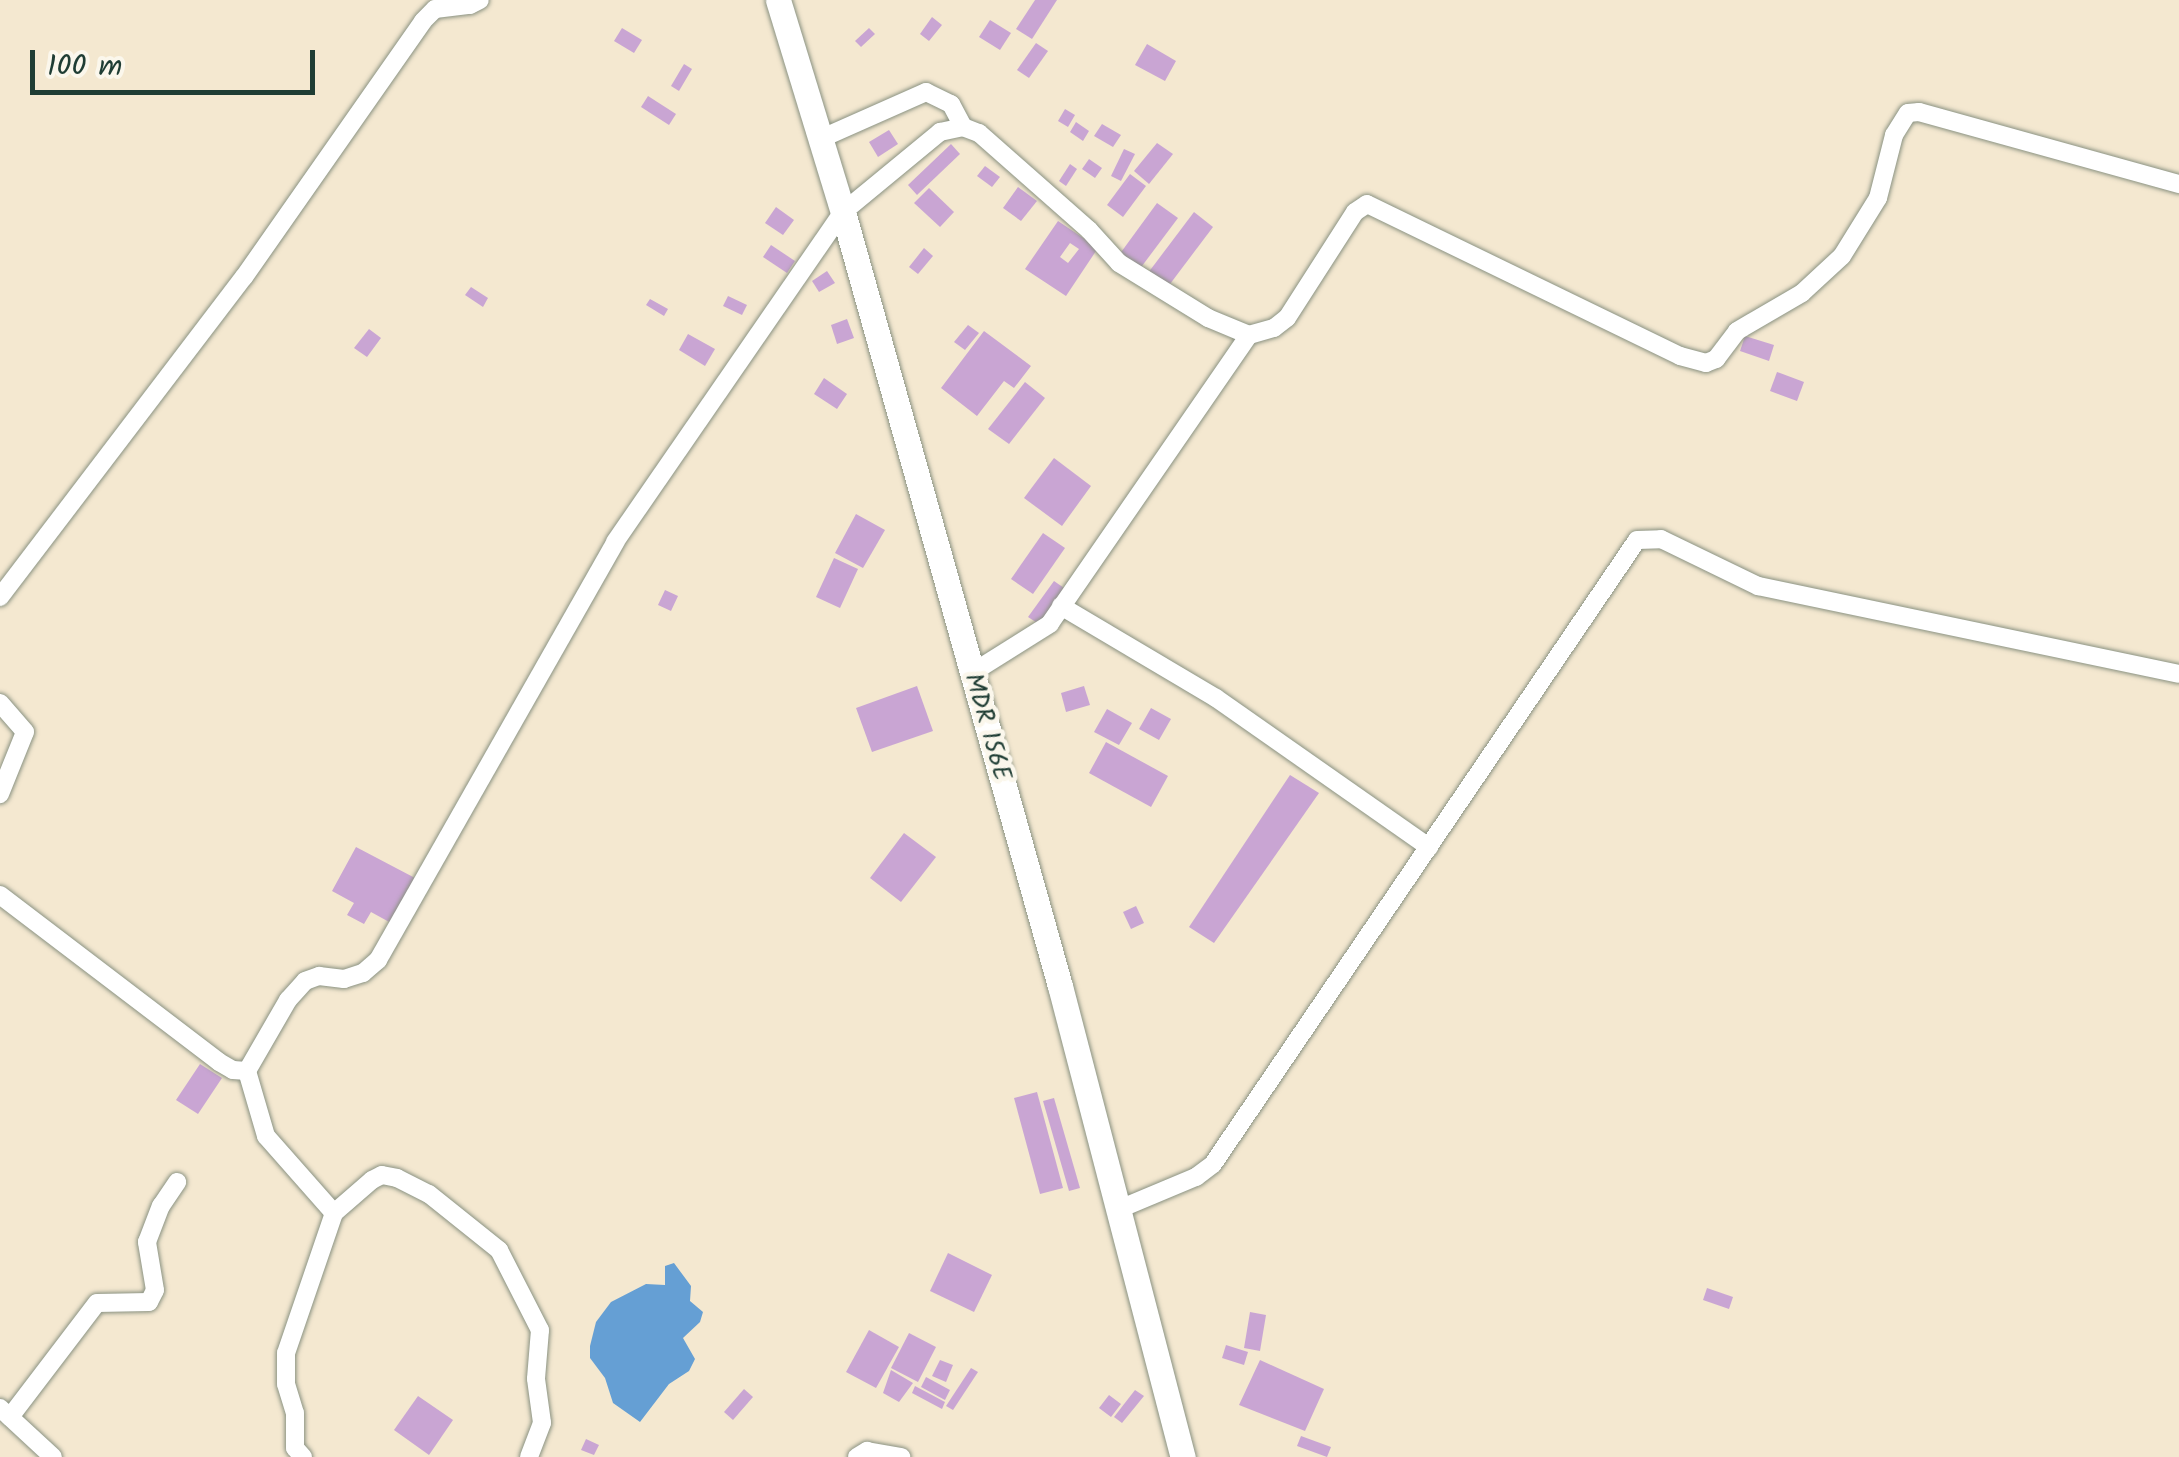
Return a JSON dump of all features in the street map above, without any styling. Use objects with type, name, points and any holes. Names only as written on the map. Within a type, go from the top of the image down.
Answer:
[{"type":"main road","name":"MDR 156E","points":[[778,0],[972,673],[1184,1457]]},
{"type":"street","points":[[0,597],[244,277],[423,21],[434,9],[470,6],[480,0]]},
{"type":"street","points":[[820,139],[926,92],[951,104],[963,126]]},
{"type":"street","points":[[334,1213],[266,1136],[246,1071],[288,1000],[305,981],[318,976],[344,979],[363,973],[378,960],[614,542],[842,212],[940,132],[963,126],[979,132],[1089,230],[1119,263],[1208,318],[1249,334],[1274,328],[1287,318],[1355,212],[1367,204],[1680,356],[1706,364],[1716,358],[1736,332],[1802,294],[1842,256],[1878,198],[1894,134],[1908,113],[1920,112],[2179,184]]},
{"type":"street","points":[[972,673],[1050,624],[1249,334]]},
{"type":"street","points":[[1117,1210],[1196,1177],[1214,1164],[1637,540],[1650,536],[1758,586],[2179,674]]},
{"type":"street","points":[[1061,606],[1216,698],[1429,847]]},
{"type":"street","points":[[0,703],[24,732],[0,794]]},
{"type":"street","points":[[0,895],[219,1062],[233,1070],[246,1071]]},
{"type":"street","points":[[303,1457],[295,1448],[295,1413],[286,1384],[286,1353],[334,1213],[382,1176],[397,1178],[429,1194],[499,1250],[540,1330],[536,1379],[542,1423],[529,1457]]},
{"type":"street","points":[[53,1457],[5,1412],[97,1304],[150,1302],[155,1290],[147,1242],[177,1182]]},
{"type":"street","points":[[857,1457],[867,1451],[900,1457]]},
{"type":"water","points":[[674,1263],[691,1286],[690,1301],[703,1312],[700,1322],[683,1338],[695,1359],[689,1371],[669,1384],[640,1422],[613,1403],[605,1378],[590,1358],[590,1346],[596,1322],[611,1302],[646,1284],[665,1285],[665,1266]]},
{"type":"building","points":[[1035,0],[1057,0],[1032,39],[1016,29]]},
{"type":"building","points":[[932,17],[942,25],[929,41],[920,34]]},
{"type":"building","points":[[990,20],[1011,33],[1000,50],[979,37]]},
{"type":"building","points":[[622,28],[642,40],[634,53],[614,41]]},
{"type":"building","points":[[869,28],[875,34],[861,47],[855,41]]},
{"type":"building","points":[[1036,43],[1048,51],[1029,78],[1017,70]]},
{"type":"building","points":[[1147,44],[1176,61],[1165,81],[1135,65]]},
{"type":"building","points":[[684,64],[692,69],[679,91],[671,86]]},
{"type":"building","points":[[648,96],[676,114],[669,125],[641,107]]},
{"type":"building","points":[[1065,109],[1075,115],[1068,127],[1058,121]]},
{"type":"building","points":[[1076,122],[1089,131],[1083,141],[1070,132]]},
{"type":"building","points":[[1102,124],[1121,135],[1113,147],[1094,136]]},
{"type":"building","points":[[889,130],[898,144],[878,157],[869,142]]},
{"type":"building","points":[[1157,143],[1173,154],[1149,184],[1134,171]]},
{"type":"building","points":[[951,144],[960,154],[917,195],[908,185]]},
{"type":"building","points":[[1124,149],[1135,154],[1121,181],[1111,176]]},
{"type":"building","points":[[1089,159],[1102,168],[1095,178],[1082,169]]},
{"type":"building","points":[[1070,164],[1077,169],[1066,186],[1059,181]]},
{"type":"building","points":[[985,166],[1000,177],[992,187],[977,176]]},
{"type":"building","points":[[1130,174],[1146,186],[1123,217],[1107,205]]},
{"type":"building","points":[[1018,187],[1037,201],[1021,221],[1003,208]]},
{"type":"building","points":[[929,188],[954,212],[940,227],[914,203]]},
{"type":"building","points":[[1157,203],[1178,218],[1139,270],[1119,255]]},
{"type":"building","points":[[776,207],[794,220],[783,235],[765,223]]},
{"type":"building","points":[[1194,212],[1213,227],[1167,288],[1148,273]]},
{"type":"building","points":[[1058,221],[1098,248],[1066,296],[1025,269]],"holes":[[[1070,243],[1079,249],[1068,263],[1060,257]]]},
{"type":"building","points":[[771,245],[795,261],[787,273],[763,257]]},
{"type":"building","points":[[924,248],[933,256],[918,274],[909,267]]},
{"type":"building","points":[[827,271],[835,283],[819,292],[812,281]]},
{"type":"building","points":[[471,287],[488,298],[483,307],[465,295]]},
{"type":"building","points":[[728,296],[747,305],[742,315],[723,306]]},
{"type":"building","points":[[650,299],[668,309],[664,316],[646,305]]},
{"type":"building","points":[[847,319],[854,338],[837,344],[831,325]]},
{"type":"building","points":[[968,325],[979,333],[965,350],[954,342]]},
{"type":"building","points":[[369,329],[381,338],[367,357],[354,348]]},
{"type":"building","points":[[984,331],[1031,366],[1014,388],[1004,381],[977,416],[941,388]]},
{"type":"building","points":[[688,334],[715,349],[705,366],[679,350]]},
{"type":"building","points":[[1745,336],[1774,345],[1769,361],[1740,351]]},
{"type":"building","points":[[1777,372],[1804,382],[1797,401],[1770,391]]},
{"type":"building","points":[[824,378],[847,394],[837,409],[814,394]]},
{"type":"building","points":[[1025,382],[1045,398],[1009,444],[988,429]]},
{"type":"building","points":[[1054,458],[1091,486],[1062,526],[1024,498]]},
{"type":"building","points":[[856,514],[885,530],[863,568],[835,553]]},
{"type":"building","points":[[1043,533],[1065,548],[1033,594],[1011,579]]},
{"type":"building","points":[[834,558],[858,569],[840,608],[816,597]]},
{"type":"building","points":[[1054,581],[1067,590],[1042,626],[1028,617]]},
{"type":"building","points":[[665,590],[678,596],[671,611],[658,605]]},
{"type":"building","points":[[917,686],[933,731],[872,752],[856,708]]},
{"type":"building","points":[[1084,686],[1090,705],[1066,712],[1061,693]]},
{"type":"building","points":[[1151,708],[1171,719],[1159,740],[1139,729]]},
{"type":"building","points":[[1107,709],[1132,723],[1119,745],[1094,732]]},
{"type":"building","points":[[1106,742],[1168,776],[1151,807],[1089,773]]},
{"type":"building","points":[[1290,775],[1319,793],[1214,943],[1189,927]]},
{"type":"building","points":[[904,833],[936,857],[901,902],[870,878]]},
{"type":"building","points":[[356,847],[415,878],[391,923],[371,912],[364,924],[347,915],[354,903],[332,891]]},
{"type":"building","points":[[1136,906],[1144,923],[1131,929],[1123,912]]},
{"type":"building","points":[[200,1064],[222,1078],[198,1114],[176,1100]]},
{"type":"building","points":[[1037,1092],[1063,1188],[1040,1194],[1014,1098]]},
{"type":"building","points":[[1054,1098],[1080,1188],[1069,1191],[1043,1101]]},
{"type":"building","points":[[948,1253],[992,1275],[974,1312],[930,1291]]},
{"type":"building","points":[[1707,1288],[1733,1297],[1729,1309],[1703,1300]]},
{"type":"building","points":[[1250,1312],[1266,1315],[1260,1351],[1244,1348]]},
{"type":"building","points":[[869,1330],[899,1347],[876,1388],[846,1372]]},
{"type":"building","points":[[909,1333],[936,1347],[918,1382],[891,1368]]},
{"type":"building","points":[[1226,1345],[1248,1352],[1244,1365],[1222,1358]]},
{"type":"building","points":[[940,1360],[953,1365],[946,1382],[932,1376]]},
{"type":"building","points":[[1260,1360],[1324,1389],[1305,1431],[1239,1405]]},
{"type":"building","points":[[971,1368],[978,1372],[953,1410],[946,1406]]},
{"type":"building","points":[[891,1370],[913,1383],[899,1402],[883,1393]]},
{"type":"building","points":[[926,1377],[950,1390],[945,1400],[921,1387]]},
{"type":"building","points":[[915,1386],[945,1402],[942,1409],[912,1393]]},
{"type":"building","points":[[744,1389],[753,1397],[733,1420],[724,1412]]},
{"type":"building","points":[[1135,1390],[1144,1396],[1122,1423],[1114,1417]]},
{"type":"building","points":[[1109,1395],[1121,1404],[1111,1417],[1099,1408]]},
{"type":"building","points":[[418,1396],[453,1420],[429,1455],[394,1430]]},
{"type":"building","points":[[1301,1436],[1331,1447],[1327,1457],[1297,1446]]},
{"type":"building","points":[[586,1439],[599,1445],[594,1455],[581,1450]]}]
